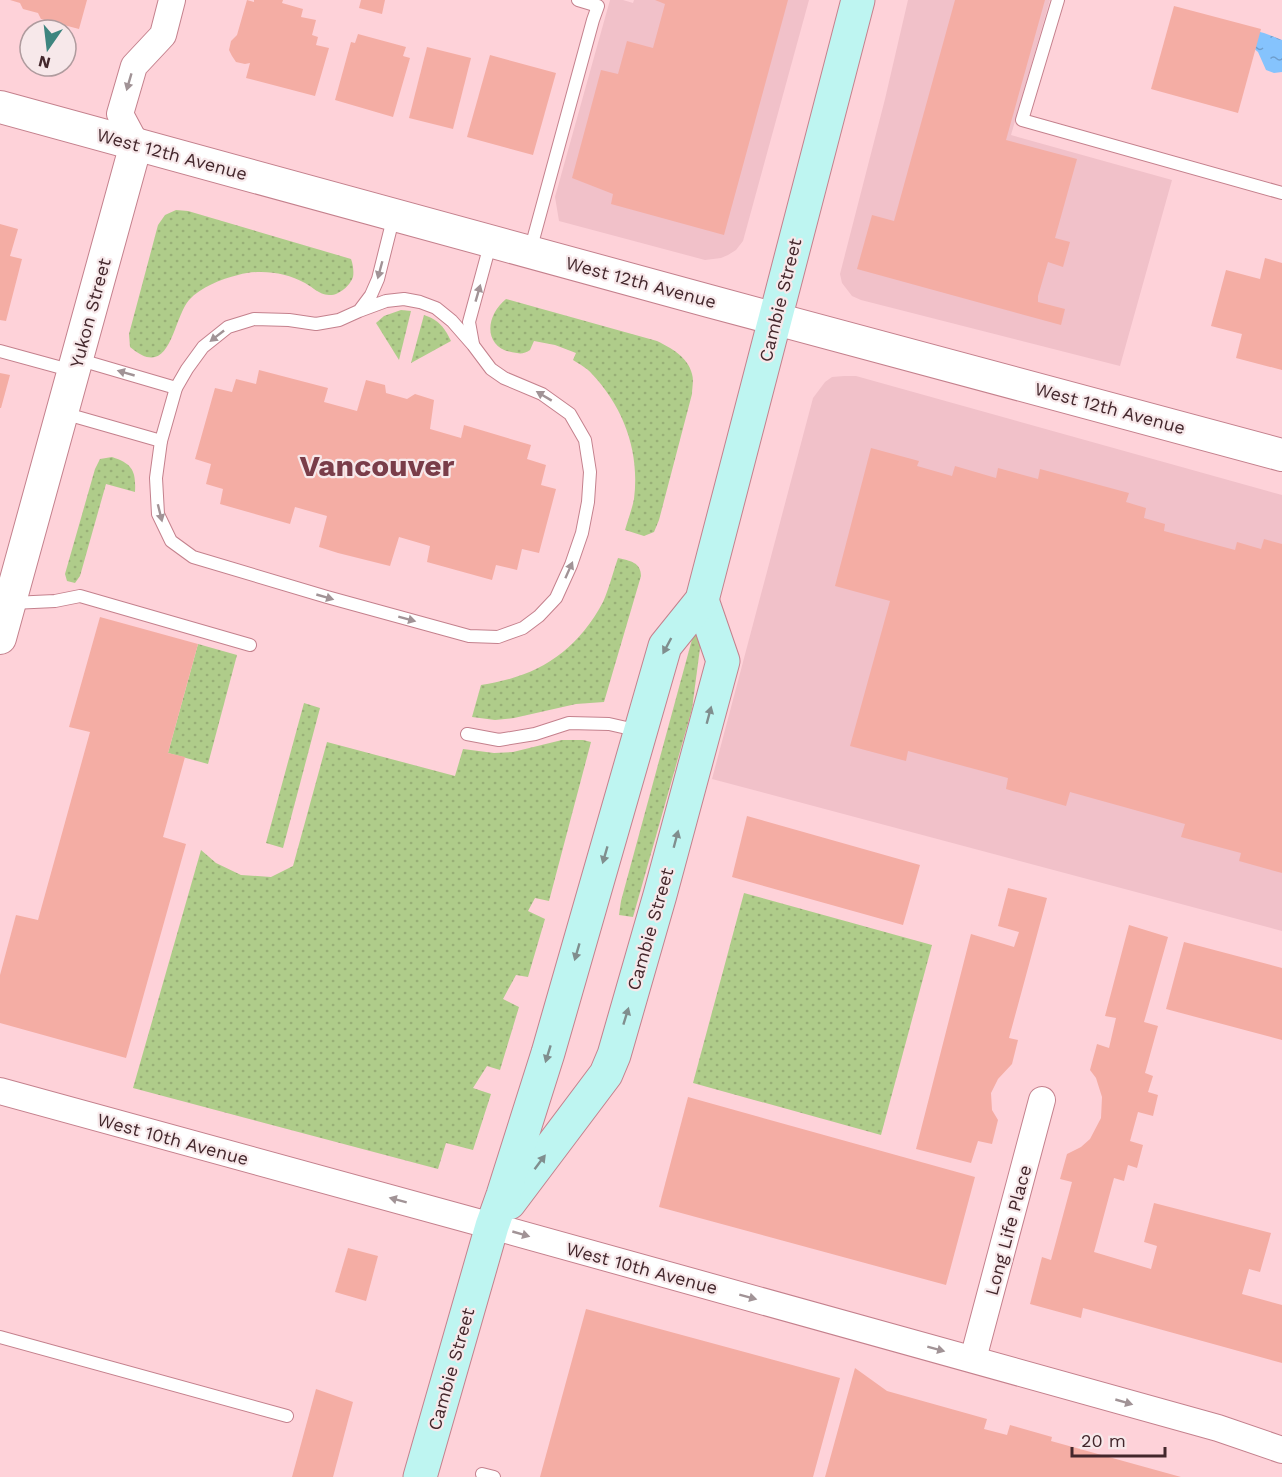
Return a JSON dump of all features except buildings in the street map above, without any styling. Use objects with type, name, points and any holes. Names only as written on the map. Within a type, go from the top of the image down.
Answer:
[{"type":"main road","name":"Cambie Street","points":[[420,1477],[492,1226],[548,1053],[664,646],[702,600],[858,0]]},
{"type":"main road","name":"Cambie Street","points":[[492,1226],[606,1074],[614,1055],[723,661],[702,600]]},
{"type":"street","points":[[136,144],[120,114],[134,66],[162,35],[172,0]]},
{"type":"street","name":"West 12th Avenue","points":[[0,107],[1282,455]]},
{"type":"street","name":"Yukon Street","points":[[0,638],[5,602],[62,413],[136,144]]},
{"type":"street","name":"West 10th Avenue","points":[[0,1091],[974,1359],[1218,1428],[1282,1450]]},
{"type":"street","name":"Long Life Place","points":[[974,1359],[1042,1100]]},
{"type":"lane","points":[[530,251],[598,6],[578,0]]},
{"type":"lane","points":[[1058,0],[1022,120],[1282,193]]},
{"type":"lane","points":[[359,310],[371,295],[378,279],[395,214]]},
{"type":"lane","points":[[473,345],[469,322],[492,240]]},
{"type":"lane","points":[[404,299],[436,308],[452,321],[473,345],[491,369],[504,378],[542,394],[570,414],[585,440],[590,472],[588,502],[582,533],[556,598],[539,616],[523,628],[498,637],[469,636],[193,557],[171,541],[158,514],[156,478],[161,441],[176,388],[187,369],[203,347],[228,327],[254,319],[289,320],[316,324],[339,320],[386,301],[404,299]]},
{"type":"lane","points":[[0,351],[176,388]]},
{"type":"lane","points":[[62,413],[161,441]]},
{"type":"lane","points":[[5,602],[55,601],[80,596],[250,645]]},
{"type":"lane","points":[[467,734],[499,740],[535,734],[569,723],[609,724],[641,731]]},
{"type":"lane","points":[[0,1337],[287,1416]]},
{"type":"shaded area","points":[[610,0],[633,3],[634,0],[809,0],[743,241],[736,250],[728,255],[705,260],[559,221],[555,197]]},
{"type":"shaded area","points":[[908,0],[1050,0],[1011,135],[1172,180],[1120,366],[861,300],[852,296],[842,283],[840,274]]},
{"type":"shaded area","points":[[856,376],[1282,495],[1282,931],[712,779],[813,398],[825,382],[832,377]]},
{"type":"green space","points":[[176,210],[188,211],[351,259],[353,277],[343,290],[329,295],[297,279],[272,273],[246,273],[218,281],[205,287],[189,300],[162,353],[154,357],[144,356],[130,347],[129,334],[158,225],[165,215]]},
{"type":"green space","points":[[506,299],[657,341],[673,350],[687,363],[693,376],[692,394],[654,532],[644,536],[625,530],[634,499],[634,464],[627,432],[613,401],[590,372],[573,360],[576,353],[555,345],[534,341],[530,350],[522,353],[506,351],[498,346],[493,339],[491,323],[499,306]]},
{"type":"green space","points":[[401,310],[411,311],[399,360],[376,323],[384,316]]},
{"type":"green space","points":[[424,315],[434,319],[451,341],[411,363]]},
{"type":"green space","points":[[112,457],[125,462],[132,469],[135,492],[106,484],[80,576],[75,583],[67,581],[65,574],[95,469],[100,459]]},
{"type":"green space","points":[[618,558],[637,565],[641,576],[604,702],[576,704],[514,718],[495,720],[472,717],[481,685],[537,669],[567,649],[580,635],[603,602]]},
{"type":"green space","points":[[694,632],[702,633],[692,709],[633,917],[619,915],[621,901]]},
{"type":"green space","points":[[198,644],[237,655],[208,764],[168,753]]},
{"type":"green space","points":[[304,703],[320,708],[283,848],[266,843]]},
{"type":"green space","points":[[562,740],[591,742],[549,901],[535,898],[528,911],[545,919],[528,977],[516,975],[503,999],[519,1007],[500,1070],[487,1066],[473,1088],[491,1094],[473,1150],[446,1143],[438,1169],[133,1088],[201,850],[216,863],[241,875],[271,877],[293,866],[327,742],[455,776],[463,749],[494,753],[513,752]]},
{"type":"green space","points":[[744,893],[932,945],[881,1135],[693,1083]]},
{"type":"water","points":[[1256,31],[1282,40],[1282,72],[1274,73],[1266,70],[1258,52],[1252,47]]},
{"type":"district","name":"Vancouver","points":[[377,465]]}]
